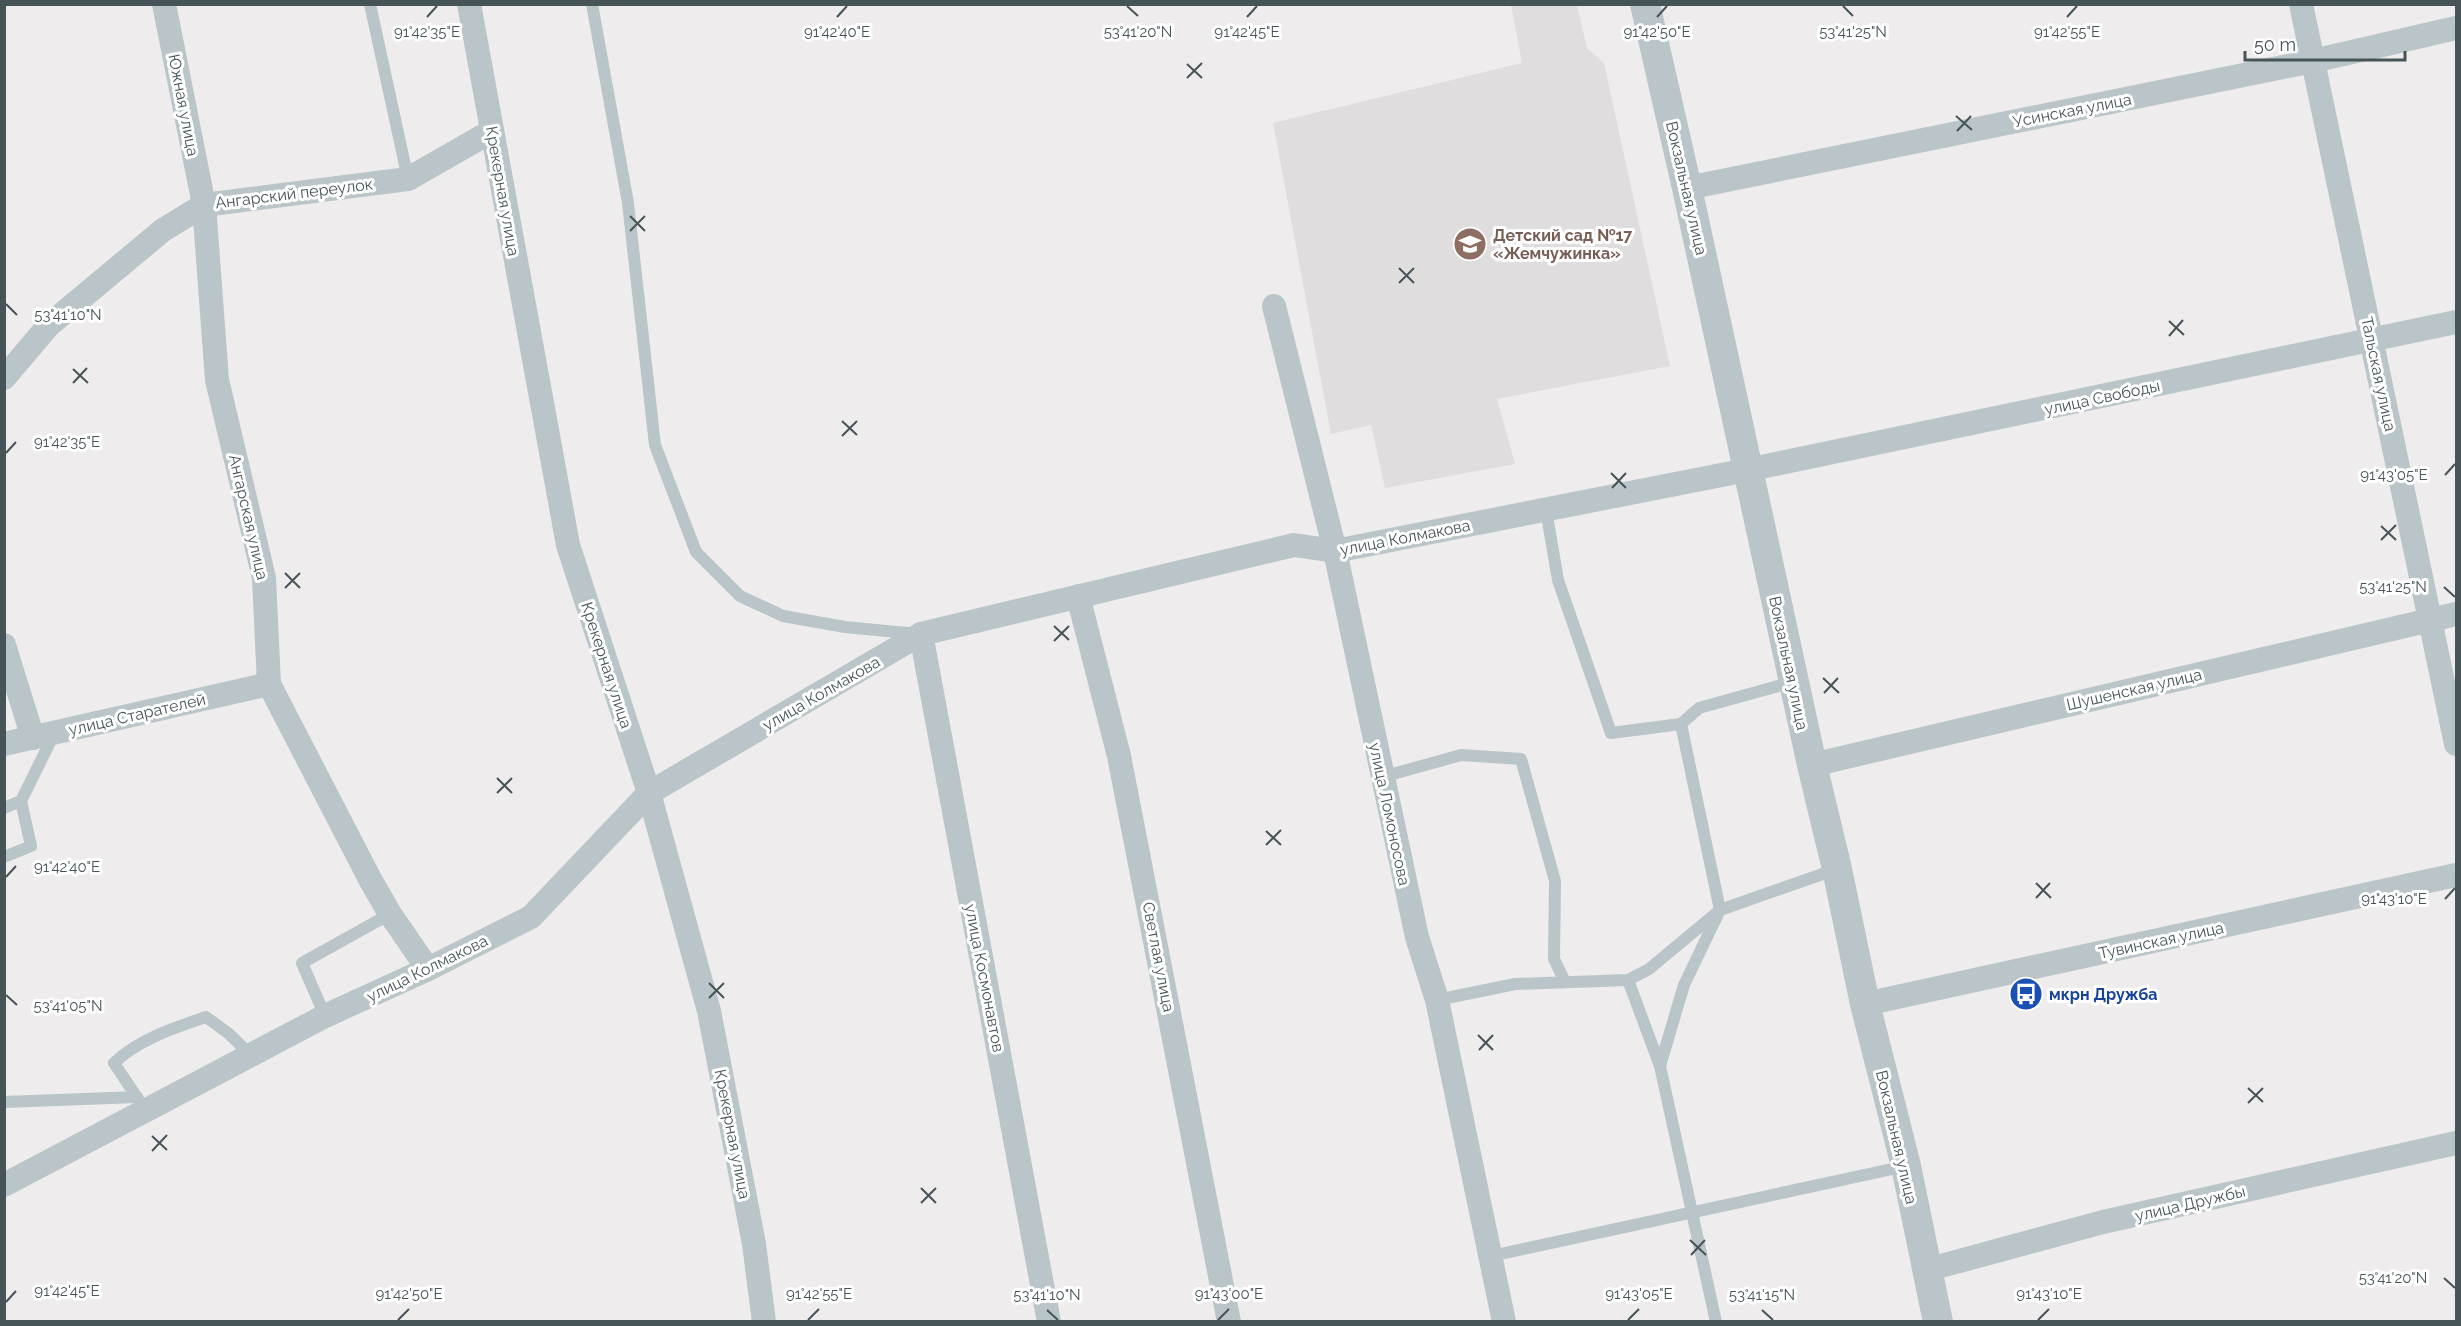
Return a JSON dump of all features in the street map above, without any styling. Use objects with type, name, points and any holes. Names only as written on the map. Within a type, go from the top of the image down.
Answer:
[{"type":"street","name":"Южная улица","points":[[164,4],[204,205]]},
{"type":"street","name":"Крекерная улица","points":[[469,4],[568,545],[649,793],[709,1011],[754,1244],[764,1322]]},
{"type":"street","name":"Вокзальная улица","points":[[1645,4],[1793,682],[1905,1166],[1938,1322]]},
{"type":"street","name":"Тальская улица","points":[[2301,4],[2457,744]]},
{"type":"street","name":"Усинская улица","points":[[1687,188],[2313,61],[2457,28]]},
{"type":"street","name":"Ангарский переулок","points":[[4,378],[49,325],[163,230],[204,205],[408,179],[492,131]]},
{"type":"street","name":"Ангарская улица","points":[[204,205],[217,380],[264,578],[269,684],[390,914],[428,969]]},
{"type":"street","name":"улица Ломоносова","points":[[1274,306],[1335,551],[1417,937],[1437,1000],[1504,1322]]},
{"type":"street","name":"улица Свободы","points":[[1747,470],[2457,322]]},
{"type":"street","name":"улица Колмакова","points":[[4,1185],[141,1104],[251,1055],[325,1016],[428,969],[531,917],[649,793],[921,634],[1294,545],[1335,551],[1747,470]]},
{"type":"street","name":"Светлая улица","points":[[1078,596],[1119,756],[1229,1322]]},
{"type":"street","name":"Шушенская улица","points":[[1812,765],[2457,614]]},
{"type":"street","name":"улица Космонавтов","points":[[921,634],[1050,1322]]},
{"type":"street","points":[[4,645],[43,736]]},
{"type":"street","name":"улица Старателей","points":[[4,744],[269,684]]},
{"type":"street","name":"Тувинская улица","points":[[1866,1004],[2457,875]]},
{"type":"street","name":"улица Дружбы","points":[[1926,1270],[2103,1222],[2457,1143]]},
{"type":"lane","points":[[370,4],[408,179]]},
{"type":"lane","points":[[592,4],[628,202],[655,445],[696,552],[740,596],[783,616],[845,627],[921,634]]},
{"type":"lane","points":[[1546,510],[1558,580],[1611,733],[1681,724],[1699,708],[1793,682]]},
{"type":"lane","points":[[1660,1066],[1684,985],[1720,910],[1681,724]]},
{"type":"lane","points":[[4,857],[31,846],[21,801],[43,736]]},
{"type":"lane","points":[[1382,777],[1461,755],[1521,759],[1555,881],[1554,959],[1565,982]]},
{"type":"lane","points":[[4,808],[21,801]]},
{"type":"lane","points":[[1437,1000],[1515,984],[1628,980],[1650,969],[1720,910],[1837,869]]},
{"type":"lane","points":[[325,1016],[302,963],[390,914]]},
{"type":"lane","points":[[1628,980],[1660,1066],[1716,1322]]},
{"type":"lane","points":[[141,1104],[114,1063],[127,1050],[174,1028],[206,1017],[228,1033],[251,1055]]},
{"type":"lane","points":[[4,1102],[141,1104]]},
{"type":"lane","points":[[1491,1256],[1905,1166]]},
{"type":"shaded area","name":"Детский сад №17 «Жемчужинка»","points":[[1511,5],[1577,5],[1587,48],[1604,63],[1670,366],[1497,399],[1515,464],[1385,488],[1371,425],[1331,434],[1273,123],[1522,63]]},
{"type":"place","name":"Детский сад №17 «Жемчужинка»","points":[[1470,244]]},
{"type":"place","name":"мкрн Дружба","points":[[2026,994]]}]
